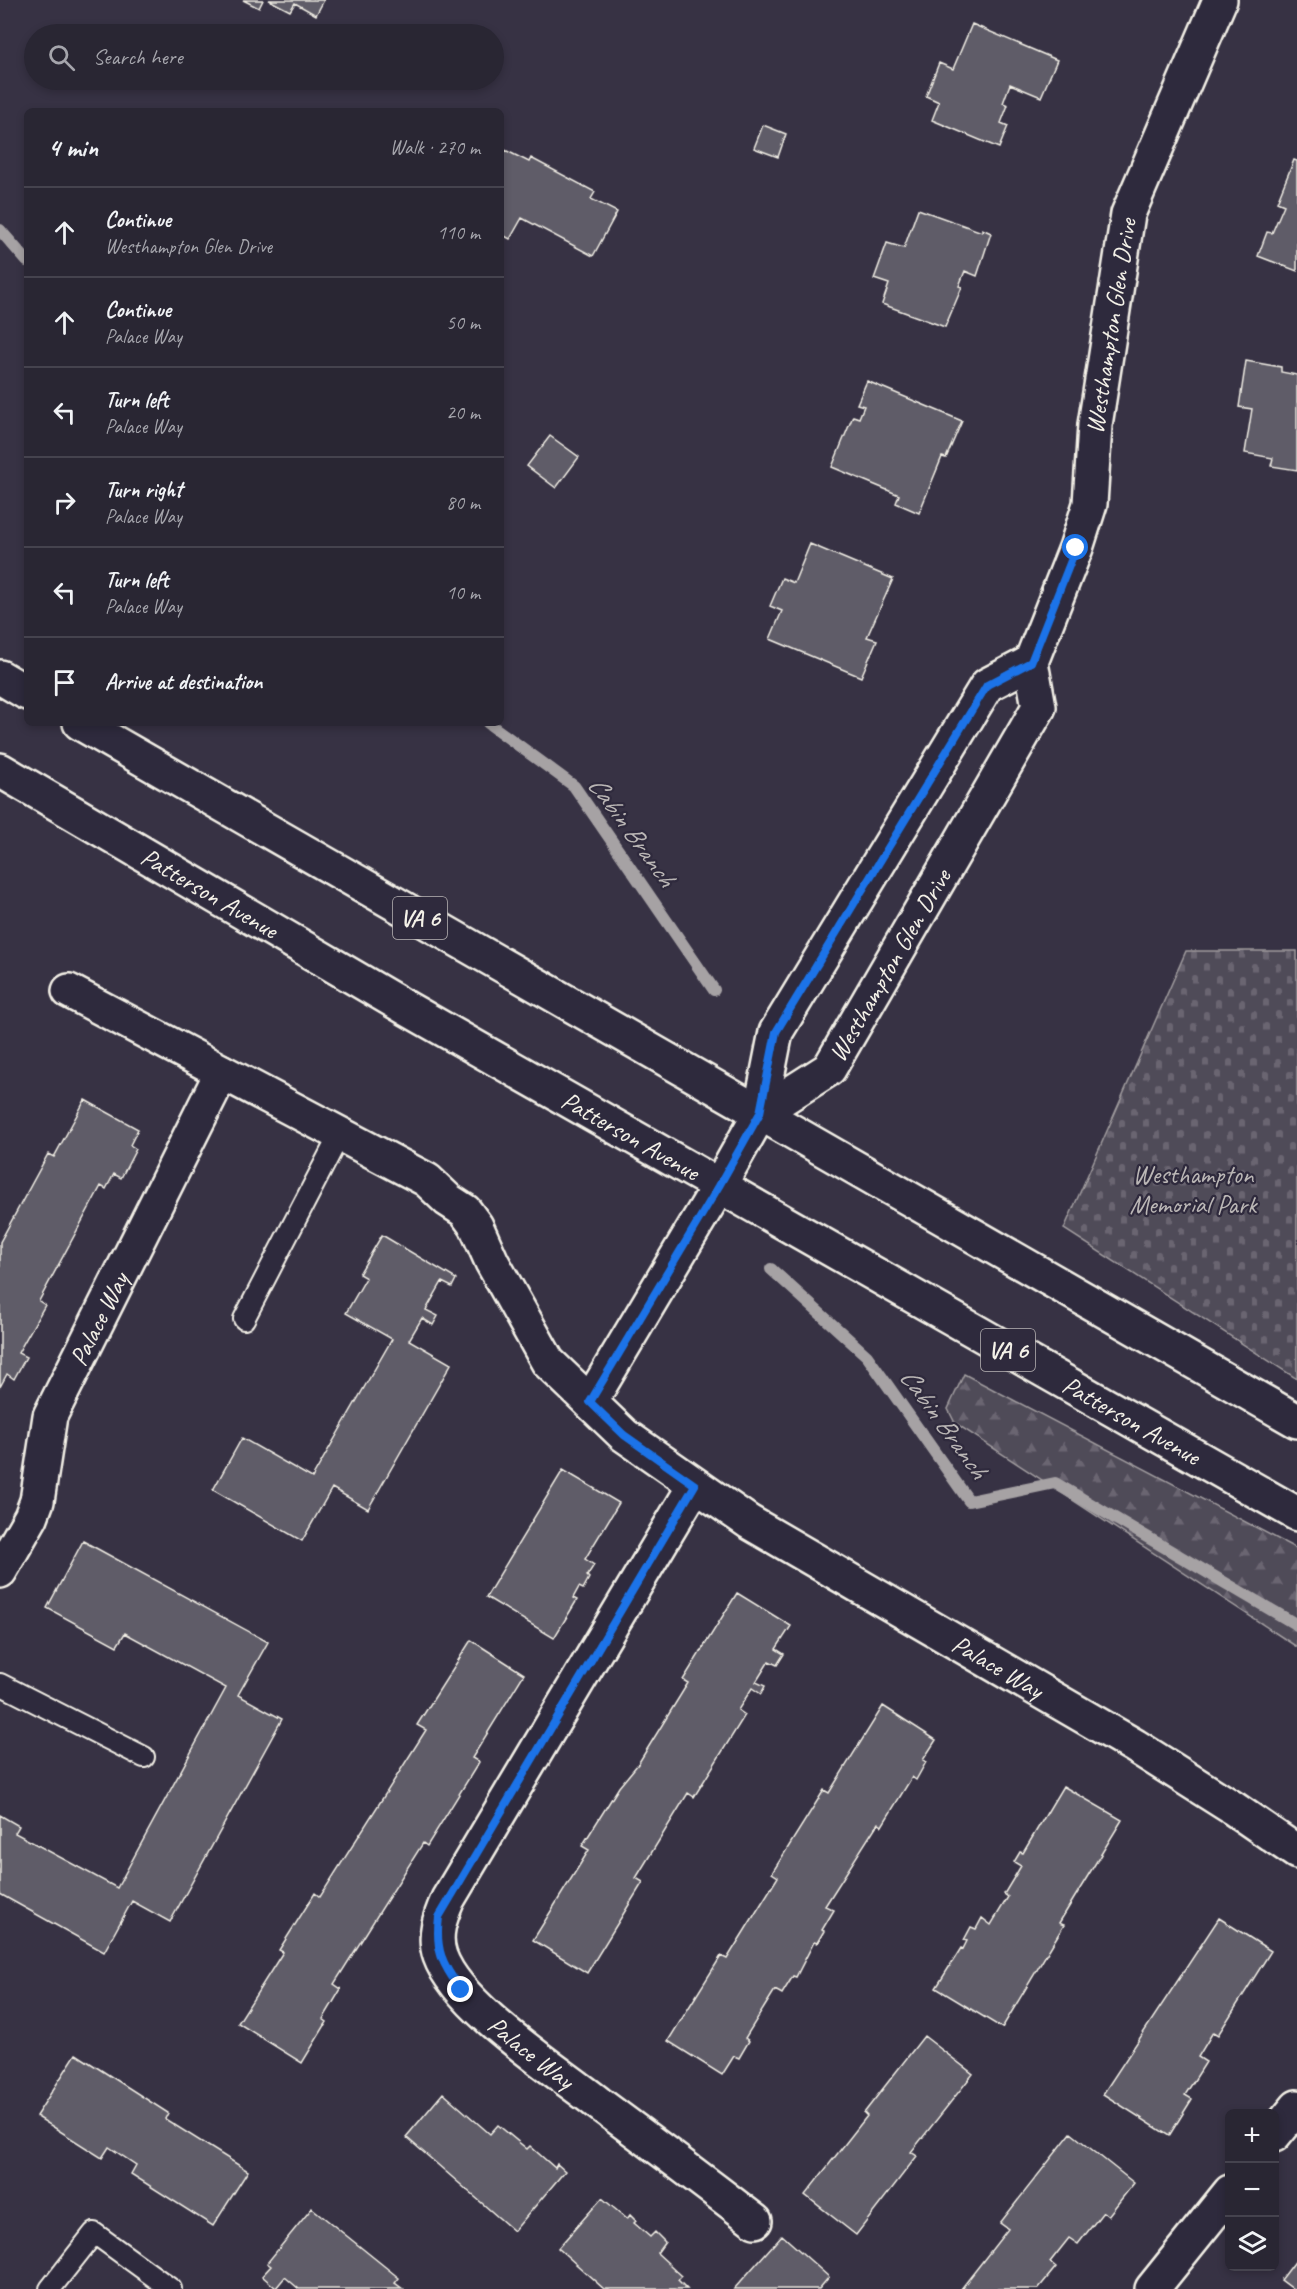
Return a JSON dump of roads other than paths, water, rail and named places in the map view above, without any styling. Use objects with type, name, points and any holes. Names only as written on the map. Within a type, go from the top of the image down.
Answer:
[{"type":"street","name":"Westhampton Glen Drive","points":[[760,1113],[829,1069],[1039,707],[1031,662],[1076,548],[1090,504],[1095,425],[1128,214],[1220,0]]},
{"type":"street","points":[[590,1402],[760,1113],[776,1032],[987,685],[1031,662]]},
{"type":"street","points":[[0,677],[24,691]]},
{"type":"street","name":"VA 6","points":[[85,726],[1297,1421]]},
{"type":"street","name":"Patterson Avenue","points":[[0,770],[408,1009],[1297,1514]]},
{"type":"street","name":"Palace Way","points":[[69,992],[427,1180],[448,1200],[465,1211],[476,1226],[492,1262],[548,1362],[624,1435],[749,1522],[1135,1746],[1297,1852]]},
{"type":"street","name":"Palace Way","points":[[0,1571],[31,1517],[37,1501],[50,1416],[222,1072]]},
{"type":"street","name":"Palace Way","points":[[695,1485],[448,1899],[439,1917],[437,1934],[439,1954],[448,1972],[461,1990],[504,2031],[755,2221]]},
{"type":"street","points":[[1279,2130],[1297,2107]]},
{"type":"street","points":[[1152,2289],[1225,2198]]},
{"type":"lane","points":[[244,1319],[340,1134]]},
{"type":"lane","points":[[0,1684],[144,1757]]},
{"type":"lane","points":[[50,2289],[94,2233],[171,2289]]},
{"type":"waterway","name":"Cabin Branch","points":[[0,230],[24,258]]},
{"type":"waterway","name":"Cabin Branch","points":[[492,726],[574,786],[714,990]]},
{"type":"waterway","name":"Cabin Branch","points":[[771,1269],[867,1356],[969,1501],[1055,1483],[1297,1625]]},
{"type":"park label","name":"Westhampton Memorial Park","points":[[1193,1189]]}]
